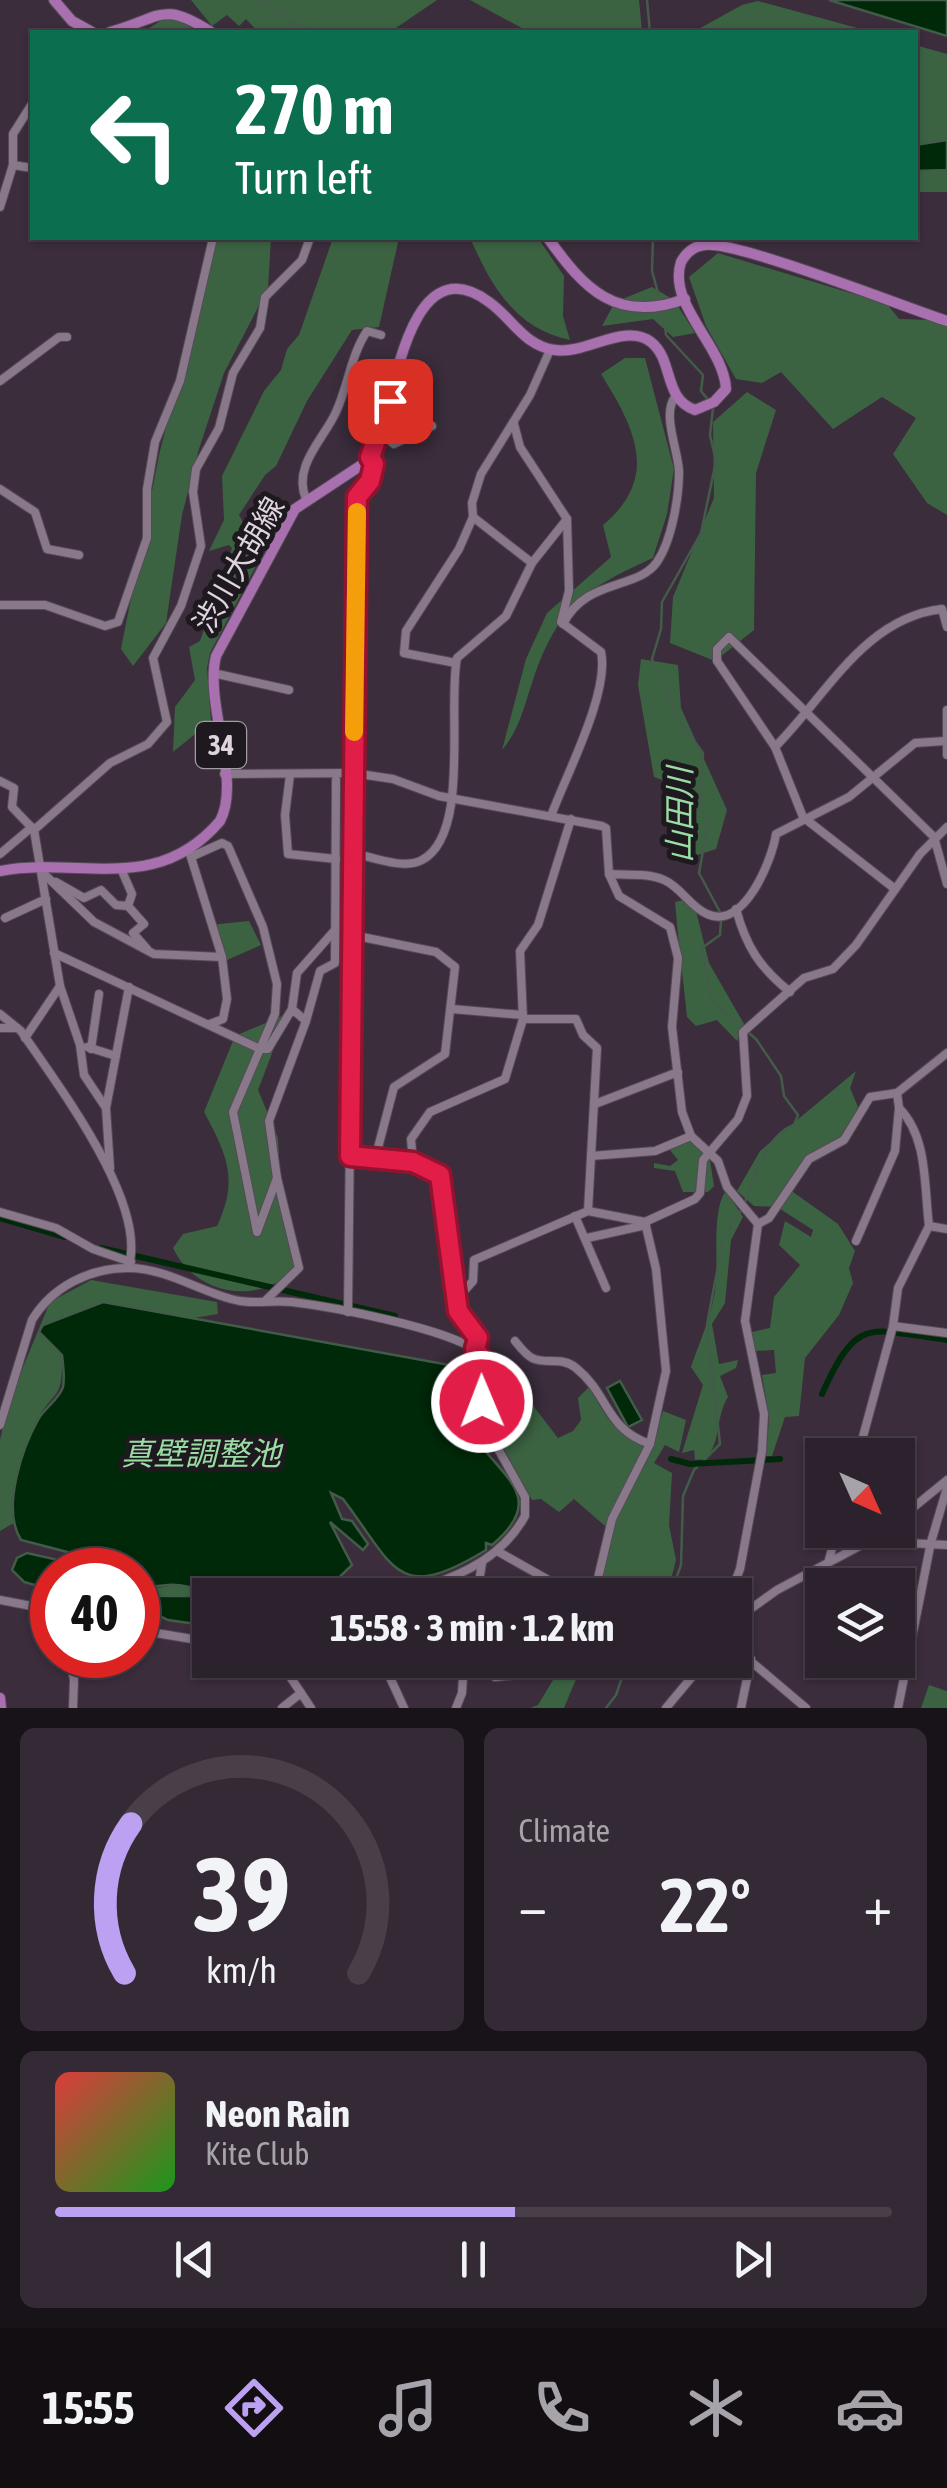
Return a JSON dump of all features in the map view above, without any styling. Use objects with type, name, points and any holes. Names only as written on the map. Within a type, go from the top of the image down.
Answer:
[{"type":"main road","points":[[54,0],[84,30]]},
{"type":"main road","points":[[116,30],[132,24],[159,3],[172,1],[194,12],[209,30]]},
{"type":"main road","points":[[549,240],[578,279],[600,296],[654,307],[685,299]]},
{"type":"main road","points":[[550,350],[580,350],[629,336],[646,340],[662,356],[676,396],[687,407],[709,406],[726,389],[725,378],[685,299],[678,274],[680,262],[697,247],[712,245],[947,321]]},
{"type":"main road","name":"34","points":[[370,457],[382,434],[411,323],[431,300],[456,291],[475,293],[526,338],[550,350]]},
{"type":"main road","name":"渋川大胡線","points":[[0,871],[122,871],[153,866],[214,827],[224,814],[224,774],[213,673],[226,634],[291,516],[306,499],[370,457]]},
{"type":"main road","points":[[0,1698],[1,1708]]},
{"type":"street","points":[[0,206],[12,166],[12,134],[30,107]]},
{"type":"street","points":[[12,166],[30,168]]},
{"type":"street","points":[[0,605],[45,605],[105,626],[118,622],[147,538],[147,489],[155,442],[180,380],[212,240]]},
{"type":"street","points":[[0,854],[110,763],[148,744],[168,722],[153,658],[181,606],[201,546],[193,492],[196,469],[226,411],[233,373],[260,328],[262,302],[302,260],[309,240]]},
{"type":"street","points":[[306,499],[303,477],[316,439],[335,416],[358,345],[368,331],[380,335]]},
{"type":"street","points":[[0,380],[67,337]]},
{"type":"street","points":[[456,663],[402,651],[406,632],[454,560],[473,517],[472,503],[481,474],[514,424],[550,350]]},
{"type":"street","points":[[563,624],[589,592],[645,572],[657,562],[671,524],[679,471],[670,406],[676,396]]},
{"type":"street","points":[[514,424],[520,447],[567,520],[568,591],[560,618],[601,652],[603,667],[552,816]]},
{"type":"street","points":[[382,434],[394,444],[432,426]]},
{"type":"street","points":[[348,1312],[357,497],[370,481],[374,464],[370,457]]},
{"type":"street","points":[[0,489],[35,512],[47,549],[79,555]]},
{"type":"street","points":[[473,517],[532,564]]},
{"type":"street","points":[[353,852],[404,863],[422,860],[434,849],[453,813],[451,758],[456,663],[461,653],[506,616],[532,564],[567,520]]},
{"type":"street","points":[[775,747],[809,713],[846,662],[886,628],[914,612],[942,608],[947,627]]},
{"type":"street","points":[[895,889],[803,817],[775,747],[717,660],[717,649],[729,637],[934,837],[947,884]]},
{"type":"street","points":[[213,673],[289,690]]},
{"type":"street","points":[[947,710],[947,754]]},
{"type":"street","points":[[610,874],[667,881],[711,916],[736,908],[764,878],[774,856],[776,834],[849,797],[915,743],[944,741]]},
{"type":"street","points":[[224,774],[354,773],[606,828],[610,874],[618,896],[666,923],[675,938],[678,996],[672,1026],[678,1095],[691,1136],[709,1150],[735,1199],[758,1224]]},
{"type":"street","points":[[290,775],[284,815],[288,854],[336,858]]},
{"type":"street","points":[[264,1301],[295,1273],[300,1262],[276,1178],[269,1121],[320,972],[335,963],[336,780]]},
{"type":"street","points":[[0,781],[14,788],[12,807],[33,828],[60,986],[80,1045],[86,1083],[106,1108]]},
{"type":"street","points":[[413,1162],[410,1138],[430,1112],[505,1080],[523,1017],[518,960],[522,946],[538,926],[571,820]]},
{"type":"street","points":[[587,1238],[645,1224],[694,1199],[709,1150],[738,1119],[747,1096],[743,1032],[804,978],[833,968],[856,944],[934,837],[947,827]]},
{"type":"street","points":[[192,856],[222,843],[228,846],[276,968],[277,1000],[234,1112],[257,1232],[276,1178]]},
{"type":"street","points":[[181,850],[192,856],[222,957],[225,1009],[223,1019],[210,1024]]},
{"type":"street","points":[[41,868],[94,922],[150,952],[222,957]]},
{"type":"street","points":[[122,871],[132,894],[128,906]]},
{"type":"street","points":[[54,883],[84,898],[102,890],[116,906],[128,906],[144,924],[133,933],[150,952]]},
{"type":"street","points":[[6,918],[46,899]]},
{"type":"street","points":[[736,908],[746,946],[767,974],[790,992]]},
{"type":"street","points":[[54,953],[260,1049],[268,1049],[292,1009],[298,973],[335,930]]},
{"type":"street","points":[[352,935],[397,941],[454,962],[445,1054],[394,1087],[375,1158]]},
{"type":"street","points":[[25,1038],[60,986]]},
{"type":"street","points":[[129,986],[106,1108],[110,1168],[131,1260]]},
{"type":"street","points":[[92,1048],[100,994]]},
{"type":"street","points":[[292,1009],[306,1021]]},
{"type":"street","points":[[452,1009],[576,1019],[599,1054],[588,1211]]},
{"type":"street","points":[[0,1014],[25,1038],[110,1168]]},
{"type":"street","points":[[0,1028],[17,1028]]},
{"type":"street","points":[[80,1045],[116,1056]]},
{"type":"street","points":[[758,1224],[768,1218],[809,1159],[844,1140],[870,1096],[898,1093],[947,1052]]},
{"type":"street","points":[[595,1104],[678,1072]]},
{"type":"street","points":[[856,1241],[895,1151],[898,1093]]},
{"type":"street","points":[[863,1438],[893,1326],[898,1288],[929,1226],[919,1138],[912,1122],[898,1108]]},
{"type":"street","points":[[591,1156],[655,1151],[691,1136]]},
{"type":"street","points":[[350,1156],[413,1162],[440,1175],[458,1311],[478,1338],[475,1349]]},
{"type":"street","points":[[456,1300],[473,1281],[474,1260],[575,1216],[588,1211],[645,1224]]},
{"type":"street","points":[[0,1212],[56,1228],[94,1250],[131,1260],[228,1299],[348,1312],[475,1349],[490,1370],[482,1420],[518,1483],[527,1510],[497,1552],[456,1578]]},
{"type":"street","points":[[575,1216],[606,1288]]},
{"type":"street","points":[[598,1578],[612,1518],[650,1444],[667,1349],[645,1224]]},
{"type":"street","points":[[737,1578],[762,1451],[764,1414],[745,1321],[758,1224]]},
{"type":"street","points":[[929,1226],[947,1229]]},
{"type":"street","points":[[0,1425],[32,1320],[41,1306],[71,1282],[131,1260]]},
{"type":"street","points":[[893,1326],[947,1333]]},
{"type":"street","points":[[515,1341],[532,1358],[566,1361],[578,1368],[615,1423],[628,1436],[650,1444]]},
{"type":"street","points":[[915,1506],[947,1480]]},
{"type":"street","points":[[898,1708],[930,1542],[947,1488]]},
{"type":"street","points":[[915,1540],[947,1545]]},
{"type":"street","points":[[829,1560],[832,1548]]},
{"type":"street","points":[[752,1609],[853,1548]]},
{"type":"street","points":[[497,1552],[544,1578]]},
{"type":"street","points":[[480,1578],[482,1563]]},
{"type":"street","points":[[0,1600],[30,1606]]},
{"type":"street","points":[[160,1634],[192,1639]]},
{"type":"street","points":[[752,1659],[806,1708]]},
{"type":"street","points":[[73,1708],[74,1678]]},
{"type":"street","points":[[291,1678],[311,1708]]},
{"type":"street","points":[[390,1678],[404,1708]]},
{"type":"street","points":[[456,1708],[463,1678]]},
{"type":"street","points":[[666,1708],[691,1678]]},
{"type":"street","points":[[740,1708],[747,1678]]},
{"type":"street","points":[[282,1708],[301,1693]]},
{"type":"shaded area","points":[[191,0],[437,0],[393,30],[256,30],[246,19],[239,26],[227,15],[212,26]]},
{"type":"shaded area","points":[[470,0],[639,0],[642,30],[525,30]]},
{"type":"shaded area","points":[[758,1],[865,30],[697,30],[742,5]]},
{"type":"shaded area","points":[[173,13],[194,30],[146,30]]},
{"type":"shaded area","points":[[918,46],[947,54],[947,192],[918,192]]},
{"type":"shaded area","points":[[213,240],[271,240],[268,288],[224,373],[199,449],[182,515],[166,623],[133,666],[121,649],[159,455]]},
{"type":"shaded area","points":[[332,240],[399,240],[379,327],[352,330],[307,401],[276,466],[265,475],[239,515],[262,555],[210,653],[207,668],[211,721],[173,752],[175,707],[195,680],[189,647],[200,641],[232,548],[229,545],[209,551],[224,520],[222,476],[264,391],[281,370],[287,349],[299,335]]},
{"type":"shaded area","points":[[471,240],[539,240],[564,276],[563,316],[570,340],[550,334],[519,315],[487,272]]},
{"type":"shaded area","points":[[718,253],[887,304],[899,319],[933,320],[947,326],[947,515],[927,503],[893,454],[916,418],[882,397],[833,429],[781,372],[762,383],[736,379],[706,326],[689,277]]},
{"type":"shaded area","points":[[652,287],[674,300],[695,333],[673,337],[653,319],[602,326],[615,302]]},
{"type":"shaded area","points":[[625,358],[645,358],[674,469],[667,514],[653,558],[591,591],[564,617],[543,655],[517,725],[502,750],[526,659],[547,613],[611,557],[603,525],[632,489],[636,451],[623,413],[601,374]]},
{"type":"shaded area","points":[[747,392],[776,410],[756,473],[754,630],[715,661],[670,643],[673,597],[714,498],[713,422]]},
{"type":"shaded area","points":[[641,659],[678,665],[681,708],[727,810],[716,849],[676,862],[692,791],[654,777],[638,685]]},
{"type":"shaded area","points":[[683,900],[696,911],[709,963],[744,1024],[737,1041],[717,1020],[696,1026],[687,1017],[675,902]]},
{"type":"shaded area","points":[[249,921],[261,945],[227,960],[209,925]]},
{"type":"shaded area","points":[[287,1014],[258,1090],[278,1138],[282,1217],[296,1268],[264,1288],[229,1290],[196,1276],[173,1248],[183,1234],[217,1226],[224,1209],[227,1168],[204,1112],[235,1036]]},
{"type":"shaded area","points":[[856,1071],[850,1088],[858,1107],[844,1137],[804,1161],[786,1187],[838,1224],[855,1251],[849,1268],[853,1283],[839,1315],[805,1358],[799,1416],[785,1417],[772,1456],[766,1456],[769,1418],[762,1375],[776,1373],[774,1350],[755,1351],[752,1332],[770,1328],[774,1297],[800,1265],[779,1245],[785,1221],[811,1237],[813,1230],[777,1207],[754,1206],[737,1191],[760,1151]]},
{"type":"shaded area","points":[[690,1139],[710,1160],[714,1186],[708,1192],[683,1192],[675,1171],[654,1168],[654,1163],[670,1166],[678,1160],[670,1150]]},
{"type":"shaded area","points":[[726,1191],[743,1217],[731,1240],[725,1303],[712,1324],[719,1364],[738,1360],[736,1368],[720,1376],[728,1397],[714,1444],[706,1459],[695,1460],[694,1450],[682,1453],[703,1385],[691,1367],[715,1293],[717,1221]]},
{"type":"shaded area","points":[[91,1280],[217,1302],[218,1314],[194,1318],[103,1302],[43,1325],[40,1332],[62,1355],[61,1381],[35,1424],[26,1448],[14,1523],[0,1531],[0,1440],[9,1401],[50,1302]]},
{"type":"shaded area","points":[[589,1387],[621,1432],[651,1447],[663,1411],[686,1420],[679,1452],[665,1445],[654,1463],[672,1473],[669,1525],[676,1560],[671,1578],[601,1578],[613,1533],[574,1499],[559,1512],[541,1499],[532,1500],[488,1417],[501,1414],[502,1399],[531,1403],[558,1438],[573,1431],[581,1420],[578,1398]]},
{"type":"shaded area","points":[[177,1584],[192,1588],[192,1595],[160,1596],[160,1587]]},
{"type":"shaded area","points":[[554,1678],[576,1678],[564,1708],[530,1708],[538,1705]]},
{"type":"shaded area","points":[[929,1685],[947,1691],[947,1708],[921,1708]]},
{"type":"water","points":[[829,0],[947,0],[947,36]]},
{"type":"water","points":[[947,140],[947,170],[918,171],[918,145]]},
{"type":"water","name":"真壁調整池","points":[[103,1302],[466,1368],[465,1415],[485,1451],[510,1480],[517,1494],[518,1509],[511,1526],[492,1545],[486,1543],[486,1550],[433,1575],[415,1576],[400,1571],[387,1560],[343,1499],[331,1493],[342,1519],[352,1521],[368,1544],[363,1550],[330,1522],[352,1565],[339,1578],[192,1578],[192,1588],[160,1586],[160,1548],[52,1548],[21,1540],[13,1512],[16,1479],[39,1418],[64,1383],[62,1355],[39,1332],[43,1325]]},
{"type":"water","points":[[620,1381],[642,1420],[628,1427],[607,1388]]},
{"type":"water","name":"真壁調整池","points":[[27,1553],[30,1584],[12,1570],[17,1558]]},
{"type":"water","points":[[160,1596],[192,1596],[192,1623],[160,1616]]},
{"type":"waterway","points":[[261,0],[296,24],[314,30]]},
{"type":"waterway","name":"山田川","points":[[647,0],[650,30]]},
{"type":"waterway","name":"山田川","points":[[653,240],[652,271],[660,300]]},
{"type":"waterway","name":"山田川","points":[[663,307],[666,335],[703,375],[701,391],[709,401]]},
{"type":"waterway","name":"山田川","points":[[713,408],[710,435],[716,461],[701,533],[662,602],[661,629],[652,659],[680,721],[703,753],[701,807],[707,829],[699,873],[720,912]]},
{"type":"waterway","name":"山田川","points":[[721,920],[720,935],[702,948],[712,1001],[756,1039],[781,1076],[784,1096],[798,1115],[794,1125],[769,1147],[745,1202]]},
{"type":"waterway","name":"山田川","points":[[676,1578],[681,1565],[683,1496],[694,1470],[720,1444],[707,1324],[723,1240],[742,1209]]},
{"type":"waterway","points":[[0,1218],[65,1237]]},
{"type":"waterway","points":[[101,1248],[395,1316]]},
{"type":"waterway","points":[[822,1394],[846,1350],[869,1333],[947,1340]]},
{"type":"waterway","points":[[671,1459],[690,1464],[780,1459]]},
{"type":"waterway","name":"山田川","points":[[606,1708],[622,1678]]},
{"type":"slow traffic","points":[[354,732],[357,512]]},
{"type":"route","points":[[390,401],[378,446],[370,457],[374,464],[370,481],[357,497],[350,1156],[413,1162],[440,1175],[450,1277],[458,1311],[478,1338],[475,1349],[490,1370],[482,1402]]}]
